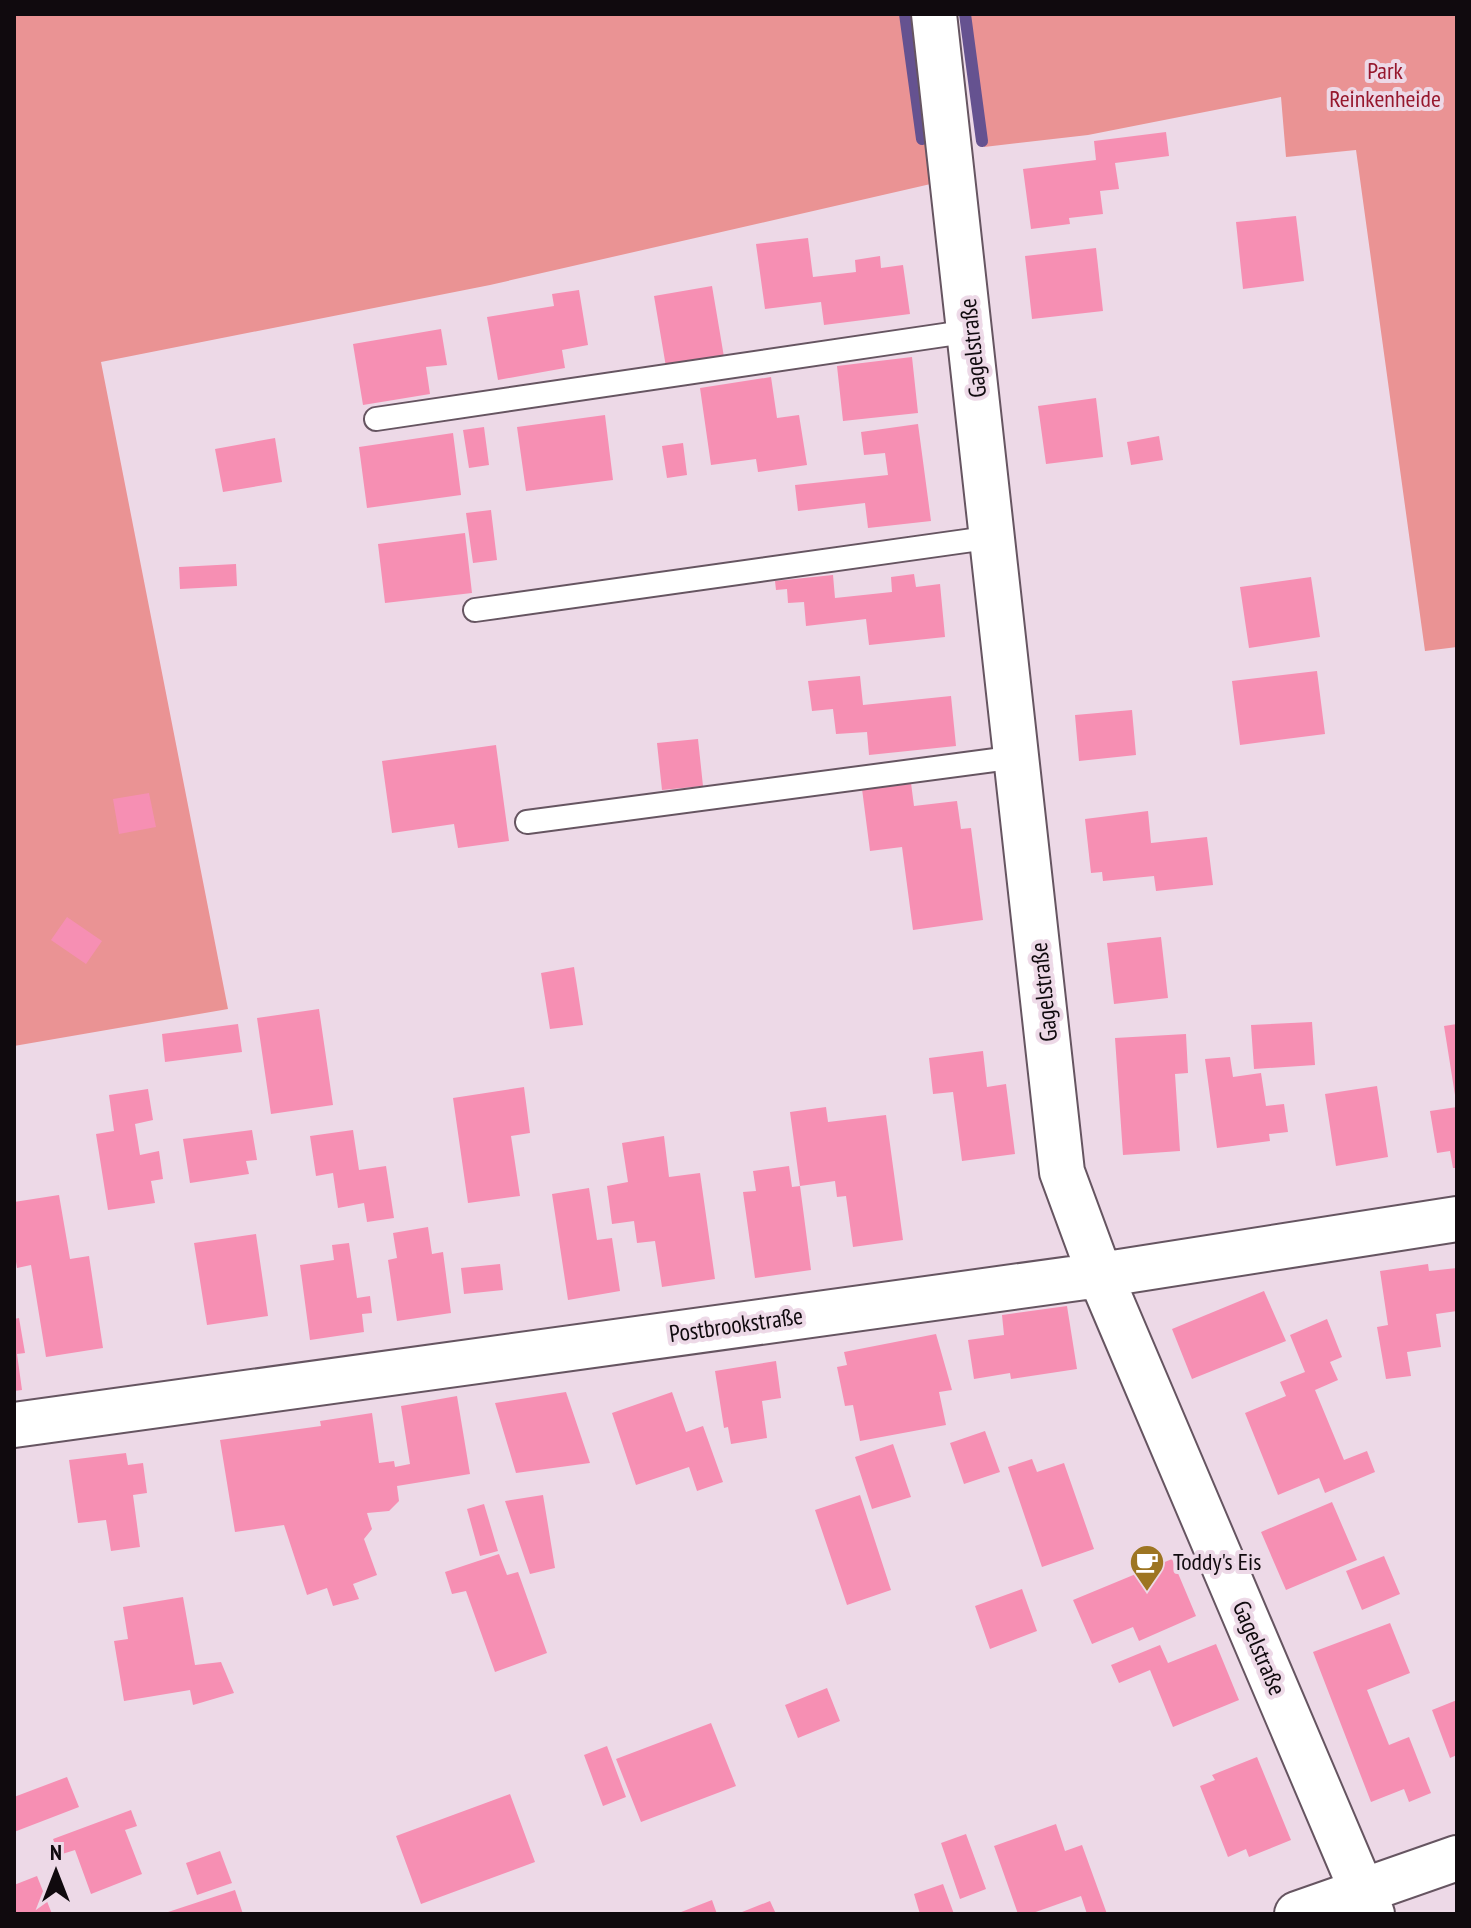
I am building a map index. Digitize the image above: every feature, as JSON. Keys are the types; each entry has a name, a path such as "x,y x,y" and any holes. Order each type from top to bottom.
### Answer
{"street":[{"name":"Gagelstraße","path":"934,14 1062,1172 1100,1275 1367,1902"},
{"name":"Postbrookstraße","path":"14,1425 1100,1275 1457,1219"},
{"path":"1297,1914 1367,1902 1457,1858"}],"lane":[{"path":"376,419 971,331"},
{"path":"475,610 994,537"},
{"path":"527,822 1018,757"}],"green space":[{"path":"14,14 915,14 935,183 490,285 101,362 228,1009 14,1046"},
{"name":"Park Reinkenheide","path":"967,14 1457,14 1457,647 1425,651 1356,150 1286,157 1281,97 1088,135 984,147"}],"building":[{"path":"1166,132 1169,156 1115,163 1119,189 1100,191 1103,214 1069,218 1070,224 1031,229 1023,169 1096,160 1094,141"},
{"path":"1296,216 1304,281 1243,289 1236,222"},
{"path":"808,238 813,277 856,272 855,260 880,256 881,268 903,265 910,314 824,325 821,302 765,309 756,244"},
{"path":"1096,248 1103,311 1032,319 1025,256"},
{"path":"712,286 724,357 666,367 654,296"},
{"path":"579,290 588,345 562,350 565,368 498,380 487,317 554,306 552,294"},
{"path":"441,329 447,365 426,367 430,394 363,405 353,344"},
{"path":"912,357 918,413 843,421 837,366"},
{"path":"771,377 777,418 799,415 807,465 758,472 756,459 711,465 700,388"},
{"path":"1096,398 1103,457 1046,464 1038,406"},
{"path":"605,415 613,480 526,491 517,427"},
{"path":"918,424 931,521 868,528 865,503 798,511 795,485 888,475 885,453 864,455 861,432"},
{"path":"484,427 489,465 469,468 463,430"},
{"path":"453,433 461,495 367,508 359,447"},
{"path":"1159,436 1163,460 1131,465 1127,442"},
{"path":"275,438 282,482 223,492 215,449"},
{"path":"683,443 687,475 667,478 662,446"},
{"path":"491,510 497,560 473,563 466,513"},
{"path":"465,533 472,593 385,603 378,544"},
{"path":"236,564 237,586 180,589 179,567"},
{"path":"914,574 916,587 940,584 945,637 869,645 866,619 806,626 804,602 788,603 787,589 776,590 775,581 833,575 835,598 892,592 891,577"},
{"path":"1311,577 1320,637 1249,648 1240,587"},
{"path":"1317,671 1325,734 1240,745 1232,681"},
{"path":"860,676 863,705 951,696 956,746 869,755 867,732 836,734 833,709 812,711 808,681"},
{"path":"1132,710 1136,755 1079,761 1075,715"},
{"path":"698,739 703,786 662,790 657,743"},
{"path":"496,745 509,841 458,848 454,824 392,833 382,761"},
{"path":"911,783 914,806 957,801 961,829 971,828 983,920 913,930 902,847 870,851 862,789"},
{"path":"149,793 156,827 119,834 113,799"},
{"path":"1148,811 1151,843 1207,837 1213,885 1156,891 1154,876 1103,881 1102,872 1091,873 1085,819"},
{"path":"67,917 102,941 86,964 51,940"},
{"path":"1161,937 1168,998 1114,1004 1107,943"},
{"path":"574,967 583,1025 550,1029 541,973"},
{"path":"319,1009 333,1105 271,1114 257,1018"},
{"path":"1312,1022 1315,1065 1254,1069 1251,1025"},
{"path":"238,1024 242,1052 165,1062 162,1034"},
{"path":"1457,1024 1457,1095 1455,1095 1444,1026"},
{"path":"1186,1034 1188,1073 1175,1074 1180,1151 1123,1155 1115,1038"},
{"path":"983,1051 987,1087 1006,1084 1015,1154 962,1161 953,1092 933,1094 929,1058"},
{"path":"1230,1057 1233,1077 1261,1073 1266,1106 1284,1104 1288,1132 1269,1134 1270,1141 1217,1148 1205,1059"},
{"path":"1377,1086 1388,1157 1336,1166 1325,1094"},
{"path":"524,1087 530,1133 511,1136 520,1196 468,1203 453,1098"},
{"path":"148,1089 153,1120 135,1124 140,1155 159,1151 163,1179 151,1181 155,1203 108,1210 96,1134 114,1131 109,1095"},
{"path":"826,1107 828,1122 886,1115 903,1240 853,1247 846,1196 837,1197 835,1181 800,1186 790,1112"},
{"path":"1457,1107 1457,1168 1453,1168 1450,1151 1437,1153 1430,1111"},
{"path":"252,1130 257,1160 246,1161 249,1174 190,1183 183,1139"},
{"path":"353,1130 359,1170 386,1166 394,1218 367,1222 364,1203 338,1208 333,1173 316,1176 310,1136"},
{"path":"664,1136 669,1177 700,1173 715,1279 662,1287 655,1241 637,1243 634,1221 612,1224 607,1186 628,1182 622,1143"},
{"path":"789,1166 792,1187 800,1186 811,1270 755,1278 743,1192 756,1191 753,1171"},
{"path":"589,1188 597,1240 612,1238 620,1291 568,1300 552,1194"},
{"path":"59,1195 70,1259 89,1256 103,1348 46,1357 31,1265 17,1268 14,1202"},
{"path":"428,1227 432,1254 443,1252 451,1313 397,1321 388,1260 397,1258 393,1233"},
{"path":"256,1234 268,1316 207,1325 194,1243"},
{"path":"349,1243 357,1298 370,1296 372,1313 362,1314 364,1332 310,1340 300,1265 334,1260 332,1245"},
{"path":"500,1264 503,1290 464,1294 461,1268"},
{"path":"1428,1264 1429,1271 1457,1268 1457,1311 1436,1314 1441,1347 1407,1352 1411,1376 1386,1379 1377,1327 1388,1325 1380,1271"},
{"path":"1264,1291 1286,1341 1192,1379 1172,1329"},
{"path":"1067,1306 1077,1369 1011,1379 1010,1373 974,1379 968,1340 1004,1335 1002,1315"},
{"path":"19,1318 25,1353 17,1354 22,1390 14,1391 14,1319"},
{"path":"1327,1319 1342,1357 1330,1362 1338,1380 1315,1390 1344,1460 1367,1451 1375,1472 1325,1493 1319,1478 1278,1495 1245,1413 1286,1396 1280,1382 1305,1372 1290,1335"},
{"path":"936,1334 952,1390 939,1392 946,1425 860,1441 853,1405 845,1406 837,1367 847,1365 844,1352"},
{"path":"776,1361 781,1398 762,1401 767,1438 731,1444 728,1427 724,1428 715,1371"},
{"path":"566,1392 590,1463 516,1473 495,1403"},
{"path":"672,1392 686,1432 703,1426 723,1482 697,1491 689,1467 636,1485 612,1413"},
{"path":"457,1396 470,1474 397,1486 399,1501 389,1511 367,1513 372,1529 364,1539 377,1575 353,1584 359,1599 333,1606 327,1588 307,1595 284,1525 235,1532 220,1440 321,1426 320,1421 372,1413 379,1463 394,1461 395,1467 410,1464 401,1406"},
{"path":"985,1431 1000,1472 964,1484 950,1443"},
{"path":"893,1444 911,1497 872,1509 855,1457"},
{"path":"126,1453 128,1465 143,1463 147,1493 133,1495 140,1547 111,1551 106,1520 78,1523 69,1460"},
{"path":"1032,1459 1037,1472 1064,1463 1094,1549 1042,1567 1008,1467"},
{"path":"543,1495 555,1568 530,1574 505,1501"},
{"path":"860,1495 891,1590 847,1605 815,1510"},
{"path":"1332,1502 1357,1560 1286,1590 1261,1532"},
{"path":"484,1504 498,1551 480,1556 467,1509"},
{"path":"499,1554 507,1575 518,1572 547,1653 495,1672 466,1591 452,1594 445,1572"},
{"path":"1384,1556 1400,1594 1362,1610 1346,1571"},
{"path":"1172,1559 1196,1616 1139,1641 1133,1627 1092,1644 1073,1600"},
{"path":"1022,1589 1037,1631 990,1649 975,1606"},
{"path":"183,1597 195,1665 221,1662 234,1693 193,1705 190,1690 124,1701 114,1641 128,1639 123,1607"},
{"path":"1390,1623 1410,1673 1367,1690 1389,1745 1409,1737 1431,1793 1409,1802 1404,1789 1371,1802 1313,1652"},
{"path":"1216,1644 1239,1700 1173,1727 1150,1670 1119,1683 1111,1665 1160,1645 1168,1663"},
{"path":"827,1688 840,1721 798,1738 785,1705"},
{"path":"1457,1700 1457,1755 1450,1758 1432,1710"},
{"path":"711,1723 736,1786 641,1822 616,1759"},
{"path":"607,1746 626,1797 603,1806 584,1755"},
{"path":"1257,1757 1291,1840 1249,1857 1246,1849 1228,1857 1200,1786 1215,1780 1212,1775"},
{"path":"67,1777 79,1807 14,1832 14,1797"},
{"path":"510,1794 535,1862 421,1904 396,1836"},
{"path":"131,1810 137,1826 125,1830 142,1874 91,1894 75,1850 59,1855 53,1839"},
{"path":"1056,1824 1065,1851 1082,1845 1107,1914 1087,1914 1081,1896 1030,1914 1018,1914 994,1846"},
{"path":"966,1834 986,1889 960,1899 941,1843"},
{"path":"220,1851 232,1883 197,1895 186,1863"},
{"path":"37,1876 52,1914 14,1914 14,1885"},
{"path":"943,1884 954,1914 920,1914 914,1894"},
{"path":"235,1890 243,1914 165,1914 165,1913"},
{"path":"712,1900 717,1914 676,1914"},
{"path":"770,1901 776,1914 737,1914"}],"waterway":[{"path":"905,14 922,139"},
{"path":"965,14 982,141"}],"place":[{"name":"Toddy's Eis","path":"1147,1593"}]}
